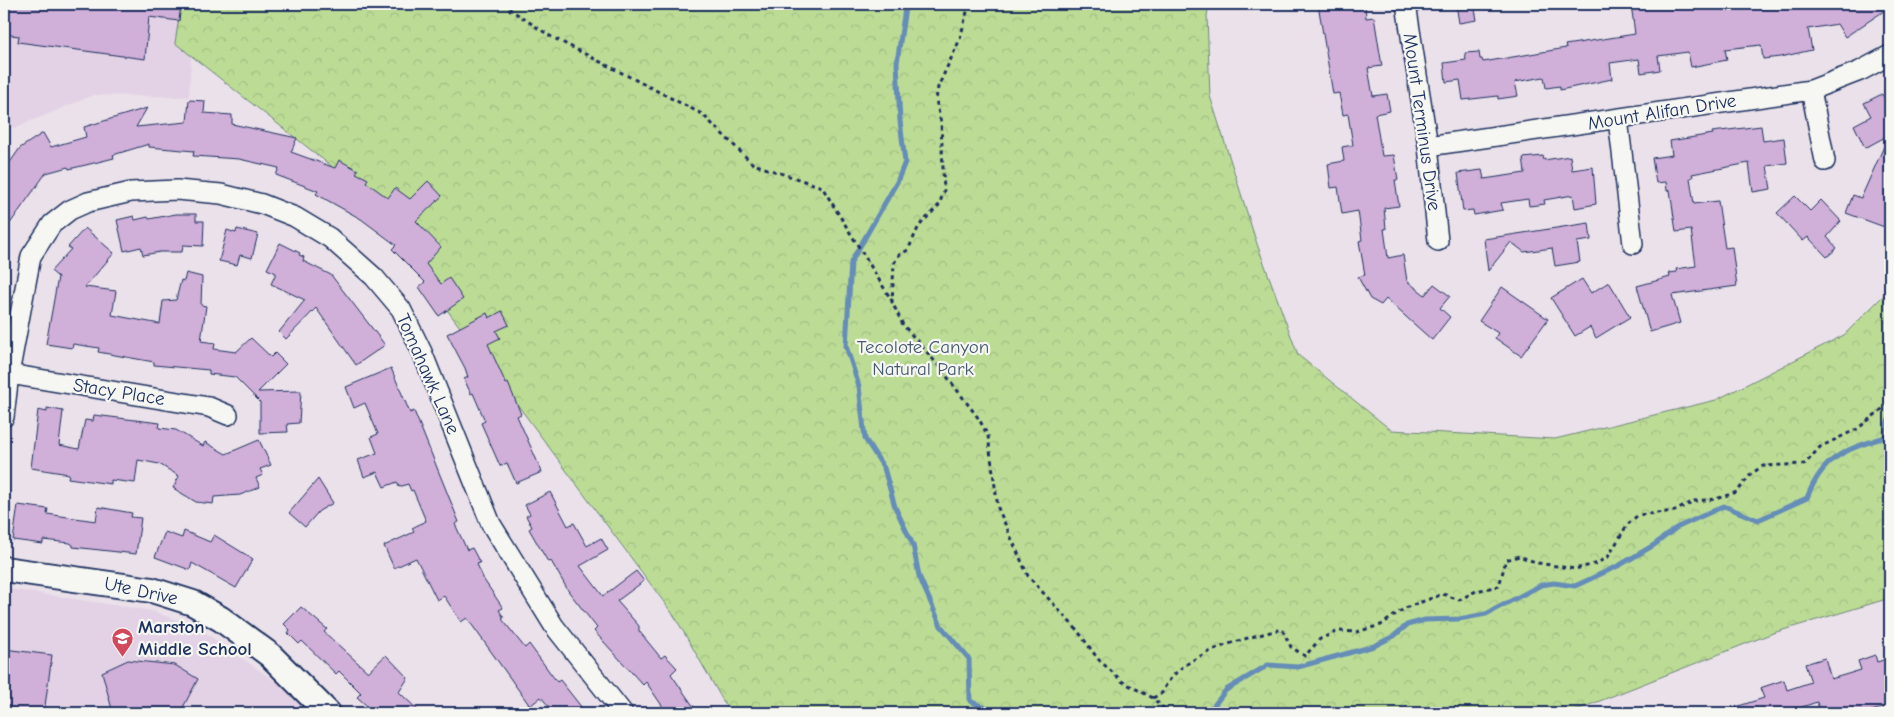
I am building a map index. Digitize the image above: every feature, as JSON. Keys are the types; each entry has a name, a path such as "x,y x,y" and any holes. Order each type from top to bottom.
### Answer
{"street":[{"name":"Mount Terminus Drive","path":"1406,4 1428,146 1438,240"},
{"name":"Mount Alifan Drive","path":"1428,146 1811,90 1860,72 1890,55"},
{"path":"1811,90 1825,161"},
{"path":"1618,119 1633,244"},
{"name":"Tomahawk Lane","path":"4,417 8,374 31,256 52,224 70,210 88,202 131,192 177,190 221,194 262,204 294,217 330,238 374,277 401,309 422,352 491,524 554,626 622,713"},
{"name":"Stacy Place","path":"8,374 209,407 228,415"},
{"name":"Ute Drive","path":"4,569 152,590 193,603 222,619 270,655 328,713"}],"path":[{"path":"502,4 550,36 702,114 753,164 822,187 892,302 902,325 939,366 979,419 988,436 998,508 1028,576 1077,630 1098,659 1123,682 1153,698 1168,713"},
{"path":"892,302 894,263 899,255 908,250 919,226 939,206 944,191 941,123 936,100 938,87 960,39 969,4"},
{"path":"1153,698 1162,694 1165,686 1187,662 1248,638 1282,629 1291,647 1305,656 1320,639 1338,631 1356,632 1381,625 1405,608 1443,594 1459,600 1476,591 1499,586 1506,560 1519,556 1538,563 1575,569 1595,564 1608,557 1627,525 1638,515 1674,511 1694,501 1716,500 1737,492 1751,474 1763,466 1805,464 1820,447 1857,429 1890,403"}],"shaded area":[{"path":"4,4 194,4 189,97 94,95 14,128 4,123"},
{"name":"Marston Middle School","path":"4,588 152,611 197,627 283,687 307,713 4,713"}],"green space":[{"name":"Tecolote Canyon Natural Park","path":"181,4 1209,4 1207,16 1210,96 1257,244 1298,355 1391,430 1555,439 1716,400 1844,335 1890,289 1890,598 1773,633 1569,713 730,713 675,617 416,268 330,165 175,43"}],"building":[{"path":"4,4 181,4 179,21 149,17 145,59 18,42 19,36 4,34"},
{"path":"1318,4 1365,4 1366,18 1374,17 1382,66 1368,68 1373,96 1387,94 1390,111 1375,114 1382,156 1394,155 1398,180 1395,180 1399,206 1384,208 1386,229 1384,229 1388,258 1403,255 1407,281 1425,295 1434,284 1450,296 1440,308 1450,317 1432,340 1386,299 1381,305 1370,299 1358,277 1365,275 1359,241 1362,240 1358,211 1342,214 1338,187 1331,188 1328,164 1344,161 1342,147 1353,145 1348,114 1343,115 1339,93 1333,94"},
{"path":"1456,4 1474,4 1477,20 1459,23"},
{"path":"1631,4 1665,4 1665,8 1692,4 1721,4 1722,10 1759,5 1760,9 1788,4 1890,4 1890,7 1845,37 1837,24 1808,29 1812,50 1780,57 1763,59 1761,45 1725,49 1727,60 1691,67 1688,52 1658,56 1660,70 1641,73 1639,59 1610,63 1612,79 1560,90 1560,86 1546,88 1544,77 1515,82 1518,96 1498,99 1498,96 1463,100 1460,80 1446,82 1444,63 1466,60 1465,53 1479,52 1480,59 1483,62 1566,48 1565,45 1635,34"},
{"path":"1882,94 1890,109 1890,229 1846,213 1853,195 1861,198 1889,135 1865,148 1854,125 1871,116 1864,103"},
{"path":"189,100 205,101 204,113 232,115 232,124 297,138 291,152 335,168 339,160 358,170 356,173 368,179 366,182 388,198 395,188 410,199 428,181 442,196 416,221 441,247 426,264 441,284 449,278 463,299 439,316 419,287 425,282 392,249 396,245 361,219 316,194 318,191 276,175 279,168 239,159 193,156 194,151 149,147 149,144 113,155 114,158 46,173 4,232 4,171 20,148 43,133 51,147 86,137 84,127 147,108 136,127 187,122"},
{"path":"1761,126 1763,141 1784,138 1787,163 1767,166 1771,189 1753,192 1749,163 1692,174 1693,177 1690,178 1694,204 1718,201 1725,248 1732,247 1737,286 1672,295 1680,323 1650,332 1637,286 1670,277 1669,273 1677,272 1676,269 1696,266 1691,230 1676,232 1670,190 1667,191 1666,182 1656,183 1652,158 1672,155 1670,141 1713,134 1712,132"},
{"path":"1543,156 1544,160 1570,156 1572,170 1593,167 1596,204 1575,208 1573,195 1544,200 1545,204 1529,206 1528,199 1501,203 1503,210 1474,215 1473,210 1463,211 1458,173 1482,170 1484,179 1525,173 1523,158"},
{"path":"1795,196 1810,211 1821,200 1841,221 1827,237 1837,248 1827,257 1808,237 1803,241 1777,213"},
{"path":"176,214 196,214 196,221 204,221 203,246 183,245 182,252 160,252 143,255 141,247 124,251 117,220 134,216 135,220"},
{"path":"1589,223 1591,240 1577,242 1580,262 1555,266 1552,248 1524,252 1511,242 1488,271 1484,239"},
{"path":"85,228 114,253 85,287 116,291 112,315 160,324 163,301 176,300 181,280 184,281 186,273 202,277 201,305 206,306 201,341 215,343 214,349 236,352 251,338 271,357 275,353 286,364 258,392 301,391 299,423 287,424 288,432 260,433 260,402 235,377 209,374 209,370 154,365 154,362 98,352 99,348 73,344 72,348 46,344 58,277 51,271 71,249 68,247"},
{"path":"237,229 258,234 252,258 240,255 237,265 219,261 227,230 236,233"},
{"path":"280,243 300,253 299,255 304,257 303,261 331,275 385,345 356,365 316,308 286,339 279,332 305,300 271,284 276,273 267,269"},
{"path":"1582,279 1591,293 1609,282 1630,317 1596,338 1590,327 1575,336 1551,298"},
{"path":"1502,287 1548,319 1521,356 1495,338 1498,333 1479,321"},
{"path":"502,311 509,325 496,331 500,338 488,344 506,384 508,383 521,414 517,416 542,472 516,483 507,463 500,466 481,423 485,421 473,393 471,394 464,379 468,377 465,368 447,334 487,313 489,318"},
{"path":"391,368 410,413 414,411 459,522 455,524 467,550 472,548 480,563 477,564 484,580 503,608 499,610 504,618 502,619 525,648 529,644 557,682 560,680 586,713 554,713 541,697 530,706 467,618 461,622 444,596 437,600 416,558 394,568 384,546 414,532 412,528 426,521 413,490 411,491 408,484 399,487 397,482 384,487 377,472 364,477 358,460 377,453 371,437 378,434 365,403 354,408 346,387"},
{"path":"47,408 63,411 59,445 79,449 85,420 93,421 94,415 160,423 159,428 176,430 203,446 205,442 226,454 259,440 271,465 260,469 263,475 256,478 260,487 240,495 214,497 213,504 196,502 173,488 179,476 159,464 138,460 135,483 111,480 111,484 68,478 69,474 31,468 38,410 47,412"},
{"path":"318,479 333,503 319,511 305,527 289,513"},
{"path":"550,492 568,526 574,523 587,546 601,538 608,550 580,566 603,596 636,571 644,581 617,601 639,626 639,631 661,658 665,655 677,668 671,674 698,713 667,713 646,682 643,685 594,631 597,628 569,592 551,561 548,562 529,529 532,527 526,516 530,514 525,505"},
{"path":"18,505 48,509 47,514 96,521 98,507 132,513 131,517 141,518 136,554 73,547 70,543 43,540 43,544 13,540"},
{"path":"184,531 210,542 214,535 253,559 236,588 192,563 190,570 155,557 165,532 182,538"},
{"path":"301,607 327,629 324,632 368,672 386,655 408,678 399,692 421,713 360,713 367,706 357,697 361,693 339,671 336,674 302,641 299,644 288,633 290,630 284,624"},
{"path":"4,649 52,655 44,713 4,713"},
{"path":"1875,655 1877,662 1890,658 1890,684 1886,685 1887,689 1883,690 1888,706 1865,713 1820,713 1817,702 1790,711 1791,713 1727,713 1726,710 1764,698 1760,688 1784,680 1787,690 1811,682 1805,664 1825,658 1831,679 1861,670 1858,661"},
{"path":"128,660 175,665 198,679 180,713 113,713 102,672"}],"waterway":[{"path":"908,4 905,8 897,63 900,121 905,162 897,182 851,262 846,346 859,386 865,439 884,468 895,507 913,545 919,576 941,626 969,659 970,701 997,713"},
{"path":"1208,713 1226,690 1268,665 1298,667 1374,646 1394,636 1407,625 1425,620 1459,619 1486,614 1541,585 1554,583 1575,586 1620,565 1654,545 1676,528 1724,506 1758,520 1807,498 1813,484 1828,464 1847,451 1885,437 1887,423 1890,418"}],"place":[{"name":"Marston Middle School","path":"122,657"}]}
